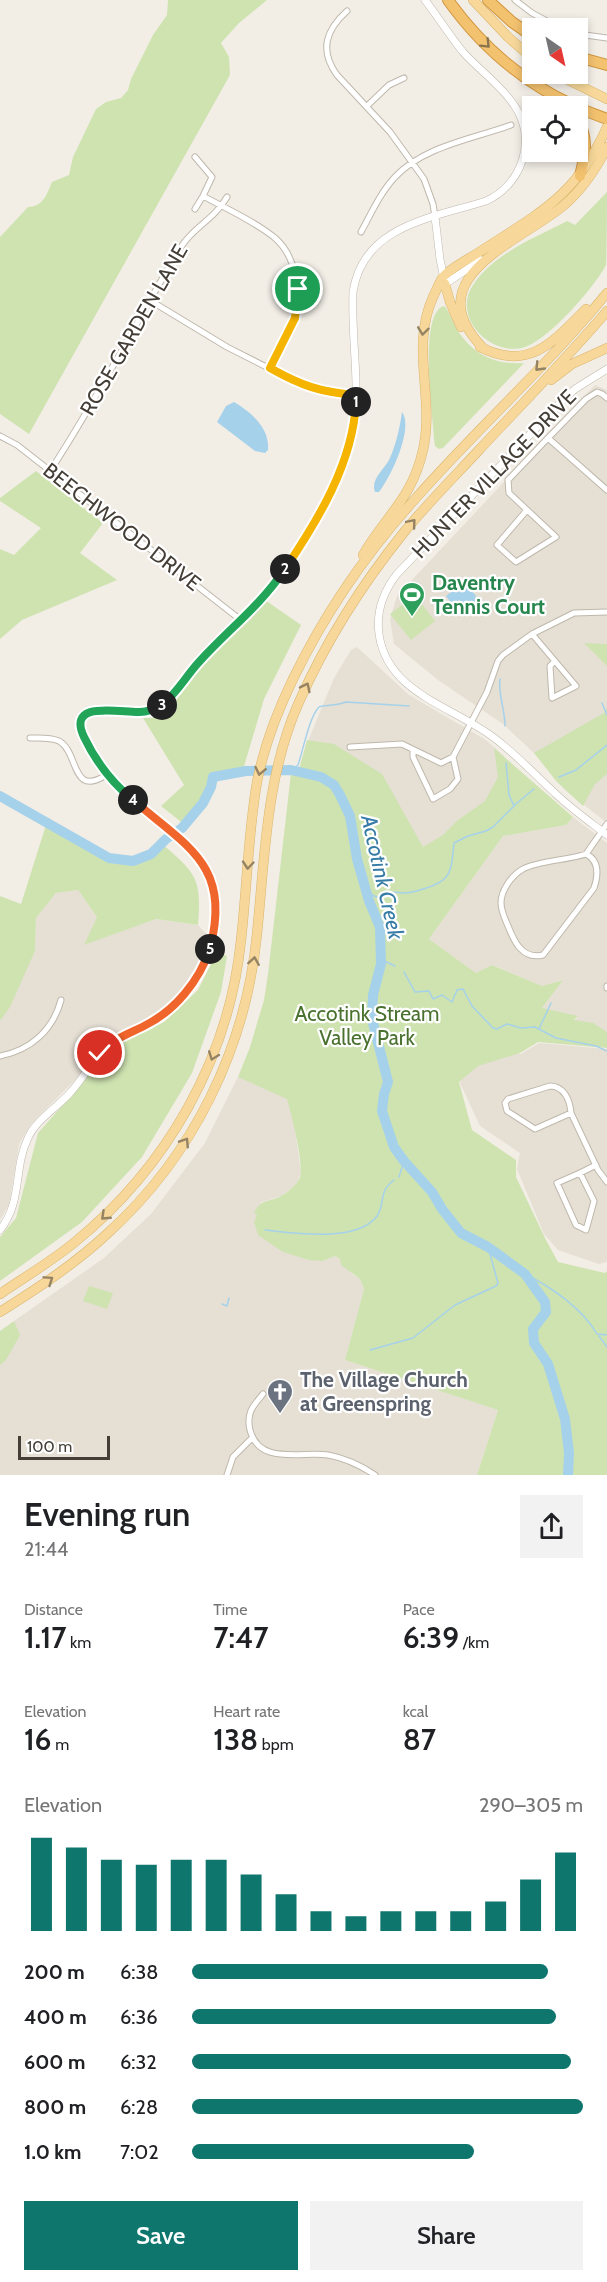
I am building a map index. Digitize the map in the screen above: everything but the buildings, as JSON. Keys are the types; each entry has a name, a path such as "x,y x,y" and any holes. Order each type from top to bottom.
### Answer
{"highway":[{"path":"448,0 485,44 550,96"},
{"path":"488,0 522,29"},
{"path":"588,60 607,65"},
{"path":"537,86 556,96"},
{"path":"588,112 607,119"},
{"path":"580,176 583,162"}],"main road":[{"path":"473,0 498,28 522,49"},
{"path":"576,84 607,99"},
{"path":"0,1294 57,1256 116,1205 160,1153 195,1096 217,1045 235,981 242,936 257,783 269,736 303,658 370,544 409,491 417,472 426,430 422,344 423,326 428,308 444,280 549,206 580,176 607,127"},
{"path":"484,349 469,332 460,304 462,291 473,271 572,197 593,172 607,147"},
{"path":"444,280 450,302 462,329 474,344 494,354 510,357 538,351 567,328 607,285"},
{"path":"349,581 415,499 607,293"},
{"path":"0,1312 65,1269 117,1225 163,1174 200,1118 229,1056 248,992 257,935 274,776 284,741 309,680 330,640 365,585 405,531 607,311"},
{"path":"479,450 560,372 584,357 607,348"}],"street":[{"path":"0,1230 12,1212 25,1146 33,1129 69,1094 106,1046 117,1038 152,1022 171,1007 191,985 207,958 215,921 214,890 211,877 204,864 187,846 106,775 81,732 84,716 96,710 141,712 161,706 200,660 242,621 282,574 301,545 328,495 348,452 354,429 356,395 353,301 358,274 370,254 389,236 406,226 486,201 503,191 518,174 524,157 523,122 515,106 461,50 425,0"},
{"path":"515,0 540,18"},
{"path":"348,11 331,28 327,42 327,55 337,75 390,132 428,185 444,280 509,243"},
{"path":"588,35 607,38"},
{"path":"367,106 389,85 404,78"},
{"path":"361,232 390,183 413,163 433,152 511,125"},
{"path":"195,157 213,177 195,209"},
{"path":"203,196 264,230 277,240 288,256 298,289 295,318 270,368"},
{"name":"ROSE GARDEN LANE","path":"50,471 81,422 188,237 214,216 227,197"},
{"path":"151,301 227,347 300,384 314,389 356,395"},
{"name":"HUNTER VILLAGE DRIVE","path":"604,833 576,812 510,750 470,722 410,687 392,668 383,650 379,614 384,595 397,574 561,402 583,383 607,369"},
{"path":"527,510 497,545 516,562 556,537 509,493 508,480 586,399 597,392 607,398"},
{"name":"BEECHWOOD DRIVE","path":"0,436 17,445 242,621"},
{"path":"548,438 607,490"},
{"path":"350,747 402,744 441,764 453,757 487,692 498,661 512,646 574,613 607,612"},
{"path":"532,634 555,661 576,686 552,698 550,666 555,661"},
{"path":"30,738 52,739 62,744 79,775 89,782 106,775"},
{"path":"413,751 413,758 433,799 450,789 458,779 453,757"},
{"path":"586,854 594,860 597,869 594,888 543,955 536,956 521,950 515,944 503,914 501,903 504,889 524,868 586,854 604,833 607,824"},
{"path":"0,1056 30,1045 57,1017 61,1000"},
{"path":"571,1113 535,1129 507,1111 505,1103 512,1097 556,1086 564,1093 596,1165 607,1182"},
{"path":"579,1173 594,1201 586,1230 576,1225 557,1183 596,1165"},
{"path":"264,1394 250,1410 248,1422 252,1438 260,1446 273,1454 288,1456 309,1453 345,1459 375,1475"},
{"path":"227,1475 233,1457 252,1438"}],"shaded area":[{"path":"595,385 607,390 607,823 565,790 534,753 503,724 438,680 394,644 390,619 397,596"},
{"path":"357,647 409,695 486,740 504,756 491,811 437,846 422,852 382,775 335,745 308,741 334,678 351,650"},
{"path":"573,817 607,843 607,1032 574,1021 578,1017 542,1008 562,980 542,986 493,965 476,973 429,939 503,836 566,825"},
{"path":"78,890 97,917 85,944 156,919 198,925 209,937 188,985 168,1005 116,1034 97,1052 76,1079 31,1124 19,1144 9,1204 0,1220 0,1021 35,951 36,918 56,893"},
{"path":"539,1043 607,1049 607,1262 599,1264 558,1250 544,1234 517,1169 520,1153 480,1126 460,1083 468,1049 521,1054"},
{"path":"244,1065 284,1080 293,1117 301,1173 296,1185 281,1196 260,1203 323,1261 335,1256 341,1260 352,1274 360,1279 364,1289 345,1360 498,1410 477,1475 0,1475 0,1365 19,1335 14,1321 104,1258 151,1214 205,1143"}],"green space":[{"path":"168,0 267,0 239,23 221,43 229,57 230,75 29,434 0,414 0,237 28,207 41,202 52,182 69,175 73,157 96,109 106,102 121,98 128,90 131,79 153,35 167,15"},
{"path":"607,192 606,265 581,300 544,336 532,344 509,349 486,339 470,320 467,309 468,297 473,285 482,274 504,255 529,240 567,221 575,225"},
{"path":"444,306 458,331 478,352 495,360 524,363 443,448 439,449 435,446 434,439 429,345 431,326 436,313"},
{"path":"36,471 103,523 80,553 117,580 22,620 0,639 0,549 14,555 41,528 0,501 0,498"},
{"name":"Daventry Tennis Court","path":"415,595 435,621 411,640 390,614"},
{"path":"265,600 301,625 264,699 242,773 221,771 208,801 185,825 161,806 184,785 143,718 152,718 171,706 204,660 250,620"},
{"path":"584,643 607,644 607,666"},
{"path":"607,708 607,774 595,784 583,806 557,782 534,753 604,713"},
{"name":"Accotink Stream Valley Park","path":"307,740 334,744 382,774 423,847 443,835 458,820 485,801 498,777 494,748 573,817 566,825 503,836 429,939 476,973 492,965 542,986 563,980 542,1008 578,1016 574,1020 593,1023 607,1032 607,1048 538,1042 520,1053 478,1066 459,1082 472,1130 516,1160 516,1177 558,1262 605,1273 607,1271 607,1475 477,1475 498,1410 345,1360 364,1289 360,1279 341,1265 340,1259 335,1256 323,1261 309,1260 283,1252 258,1235 254,1222 257,1215 254,1212 263,1203 281,1196 292,1188 299,1180 301,1170 287,1099 238,1077 264,1000 291,773 298,773"},
{"path":"46,825 77,845 120,863 133,865 161,843 182,862 194,878 199,897 198,925 156,919 84,945 97,917 78,890 56,893 36,918 35,951 10,1007 0,1021 0,896 21,904"},
{"path":"217,952 227,956 221,992 192,1073 142,1157 82,1222 0,1281 0,1237 16,1218 38,1133 116,1045 164,1022 198,990"},
{"path":"89,1286 113,1293 107,1309 83,1301"},
{"path":"14,1321 20,1335 6,1360 0,1365 0,1331"}],"water":[{"path":"234,402 253,416 263,428 268,442 268,450 265,453 255,451 217,422 226,406"},
{"path":"402,412 405,429 400,452 384,485 379,492 375,492 376,478 388,462 394,447"},
{"path":"465,582 479,600 463,613 458,607 460,600 452,604 446,596"}],"waterway":[{"path":"500,679 505,726"},
{"path":"291,770 298,765 309,726 319,707 346,702 409,706"},
{"path":"602,703 607,715"},
{"path":"559,777 576,770 607,745"},
{"path":"506,763 509,795 514,806"},
{"name":"Accotink Creek","path":"0,796 109,858 133,861 151,854 166,839 182,828 203,803 213,777 246,771 291,770 321,777 334,785 350,816 357,859 369,901 380,927 381,964 373,995 372,1019 388,1082 382,1111 394,1147 432,1192 461,1233 488,1247 525,1274 545,1302 546,1312 533,1329 534,1343 548,1364 565,1419 569,1453 568,1475"},
{"path":"367,893 377,897 387,892 409,893 440,882 449,873 454,843 493,827 534,789"},
{"path":"382,960 395,966"},
{"path":"404,972 415,992 429,991 433,999 442,995 452,1002 457,990 463,989 472,1006 493,1028 497,1029 507,1024 521,1028 535,1027 556,1038 596,1046 607,1051"},
{"path":"539,1029 551,1003"},
{"path":"399,1177 404,1161"},
{"path":"265,1230 308,1234 355,1230 368,1224 377,1216 385,1189 394,1180"},
{"path":"370,1350 413,1338 455,1305 496,1286 498,1283 488,1247"},
{"path":"525,1274 565,1299 583,1315 597,1334 607,1335"},
{"path":"222,1304 227,1306 229,1298"},
{"path":"599,1336 607,1347"}],"place":[{"name":"Daventry Tennis Court","path":"412,618"},
{"name":"The Village Church at Greenspring","path":"280,1415"}],"route":[{"path":"100,1053 117,1038 161,1016 182,997 191,985 210,950 215,921 215,897 211,877 199,858 117,787 104,772 81,732 82,719 87,713 96,710 141,712 152,710 170,698 200,660 254,609 282,574 296,553 341,470 354,429 356,395 314,389 270,368 295,318 298,289"}]}
